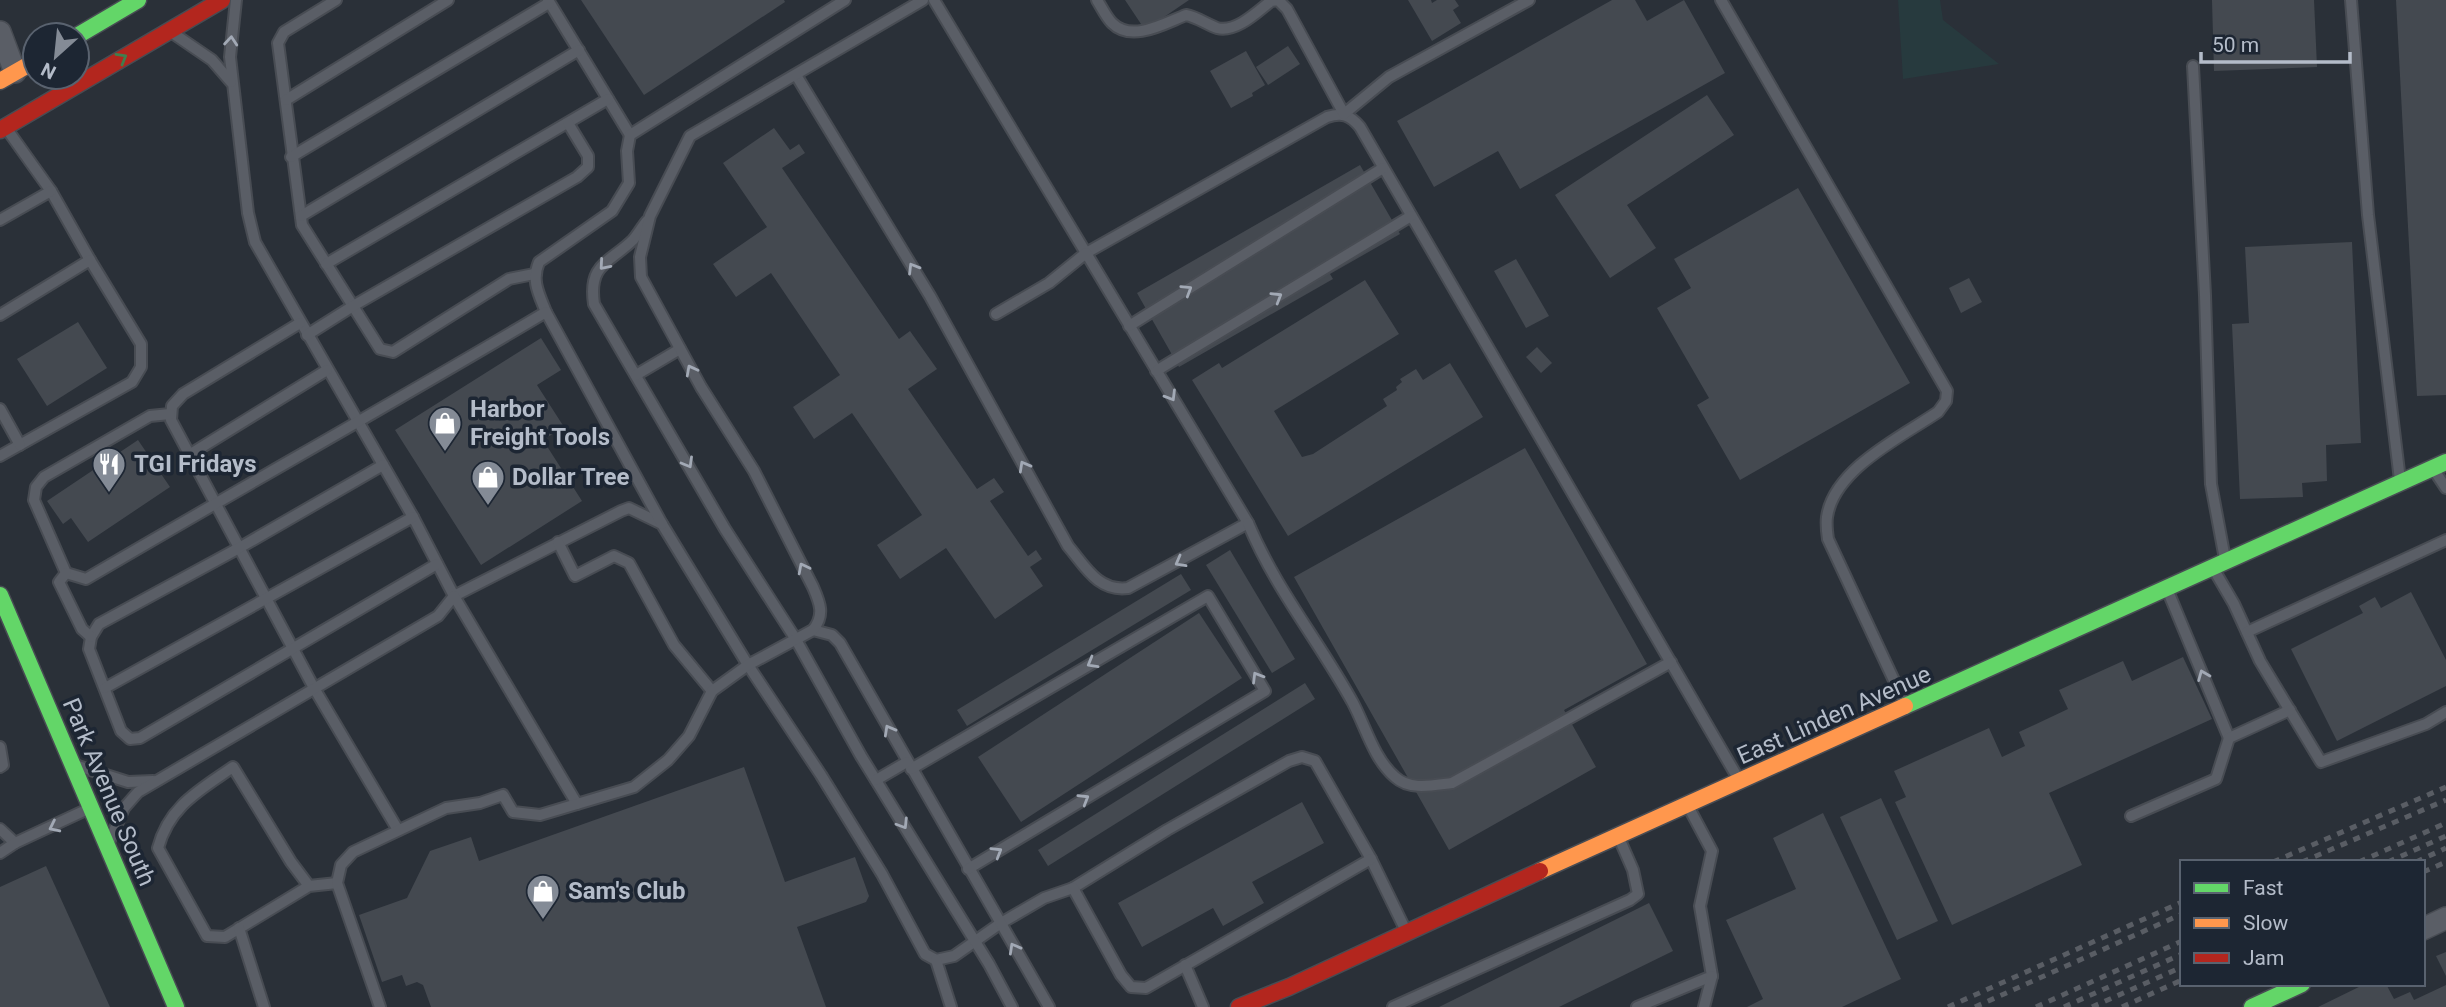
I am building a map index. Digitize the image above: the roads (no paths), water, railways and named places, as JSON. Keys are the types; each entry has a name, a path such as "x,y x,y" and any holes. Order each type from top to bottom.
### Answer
{"main road":[{"path":"91,28 138,0"},
{"path":"3,128 222,0"},
{"name":"East Linden Avenue","path":"1240,1007 2439,465"},
{"name":"Park Avenue South","path":"0,595 176,1007"},
{"path":"2261,1005 2298,986"}],"street":[{"path":"0,32 8,77"},
{"path":"2425,928 2446,918"}],"lane":[{"path":"236,0 230,57 248,213 255,242 413,517 454,596 577,804"},
{"path":"336,0 284,32 278,43 291,157 302,225 380,349 393,352 509,279 534,274"},
{"path":"286,100 448,0"},
{"path":"630,135 845,0"},
{"path":"923,0 690,136 650,216 633,239 598,269 593,280 594,304 725,529 794,638 1012,1007"},
{"path":"934,0 1248,523 1264,560 1352,702 1382,763 1397,780 1420,787 1452,783 1671,662"},
{"path":"1097,0 1111,22 1129,32 1143,31 1186,15 1227,29 1271,1 1278,0 1287,9 1344,114 1353,118 1360,127 1740,782"},
{"path":"996,314 1049,283 1086,253 1327,117 1344,114 1389,77 1529,0"},
{"path":"1721,0 1947,391 1946,401 1938,412 1853,470 1834,496 1827,517 1828,539 1906,707"},
{"path":"2351,0 2368,215 2400,483"},
{"path":"291,157 548,1 630,135 627,151 629,183 621,199 612,211 539,262 534,274 546,313 662,524 748,665 882,874 925,954 936,960 954,956 1001,923 1044,898 1073,888 1167,830 1289,761 1302,757 1315,761 1371,859 1406,931"},
{"path":"169,31 212,60 232,82"},
{"path":"300,216 579,50"},
{"path":"2193,66 2206,295 2211,484 2219,565 2260,661 2321,762 2426,724 2446,712"},
{"path":"796,75 930,296 1068,545 1093,578 1114,590 1128,588 1248,523"},
{"path":"326,264 608,99"},
{"path":"307,335 577,177 587,167 588,156 568,123"},
{"path":"0,456 132,382 141,367 141,344 51,191 3,128"},
{"path":"1129,326 1383,169"},
{"path":"0,220 51,191"},
{"path":"380,1007 337,883 341,865 353,852 446,808 480,803 503,795 513,812 540,815 634,787 668,760 689,736 712,691 748,665 813,629 821,616 820,603 813,587 754,471 701,387 641,277 640,257 650,216"},
{"path":"1156,371 1411,216"},
{"path":"0,315 90,260"},
{"path":"170,414 150,416 44,477 36,487 34,500 66,573 86,579 546,313"},
{"path":"300,323 183,394 173,405 170,420 292,649 398,830"},
{"path":"636,374 680,349"},
{"path":"189,455 327,370"},
{"path":"0,408 20,445"},
{"path":"2439,465 2446,488"},
{"path":"383,466 99,624 91,637 89,649 121,731 130,739 140,738 438,564"},
{"path":"107,846 129,800 153,781 438,616 454,596 598,521 629,509 662,524"},
{"path":"105,688 413,517"},
{"path":"2247,632 2446,540"},
{"path":"558,542 575,576 614,556 629,563 674,645 712,691"},
{"path":"66,573 60,582 82,629 91,637"},
{"path":"2131,816 2216,779 2229,738 2166,589"},
{"path":"876,780 909,765 1208,596 1265,691 968,869"},
{"path":"813,629 832,635 840,643 1049,1007"},
{"path":"2229,738 2290,710"},
{"path":"0,747 3,765 0,767"},
{"path":"72,764 128,782 153,781"},
{"path":"309,886 291,862 233,767 174,812 161,838 158,849 206,936 225,937 309,886 337,883"},
{"path":"1688,806 1712,851 1700,906 1712,976 1704,1007"},
{"path":"0,853 15,843 91,808"},
{"path":"0,829 15,843"},
{"path":"1393,1007 1638,894 1633,870 1618,838"},
{"path":"1073,888 1121,975 1131,987 1146,988 1371,859"},
{"path":"239,928 264,1007"},
{"path":"936,960 951,1007"},
{"path":"1185,965 1203,1007"},
{"path":"1637,1007 1712,976"}],"railway":[{"path":"2278,860 2446,787"},
{"path":"2307,860 2446,800"},
{"path":"2363,860 2446,823"},
{"path":"2392,860 2446,836"},
{"path":"2420,860 2446,848"},
{"path":"2425,871 2446,862"},
{"path":"1948,1007 2180,903"},
{"path":"1975,1007 2180,915"},
{"path":"2036,1007 2180,942"},
{"path":"2064,1007 2180,955"},
{"path":"2092,1007 2180,968"},
{"path":"2122,1007 2180,981"}],"place":[{"name":"Harbor Freight Tools","path":"445,453"},
{"name":"TGI Fridays","path":"109,494"},
{"name":"Dollar Tree","path":"488,507"},
{"name":"Sam's Club","path":"543,921"}]}
